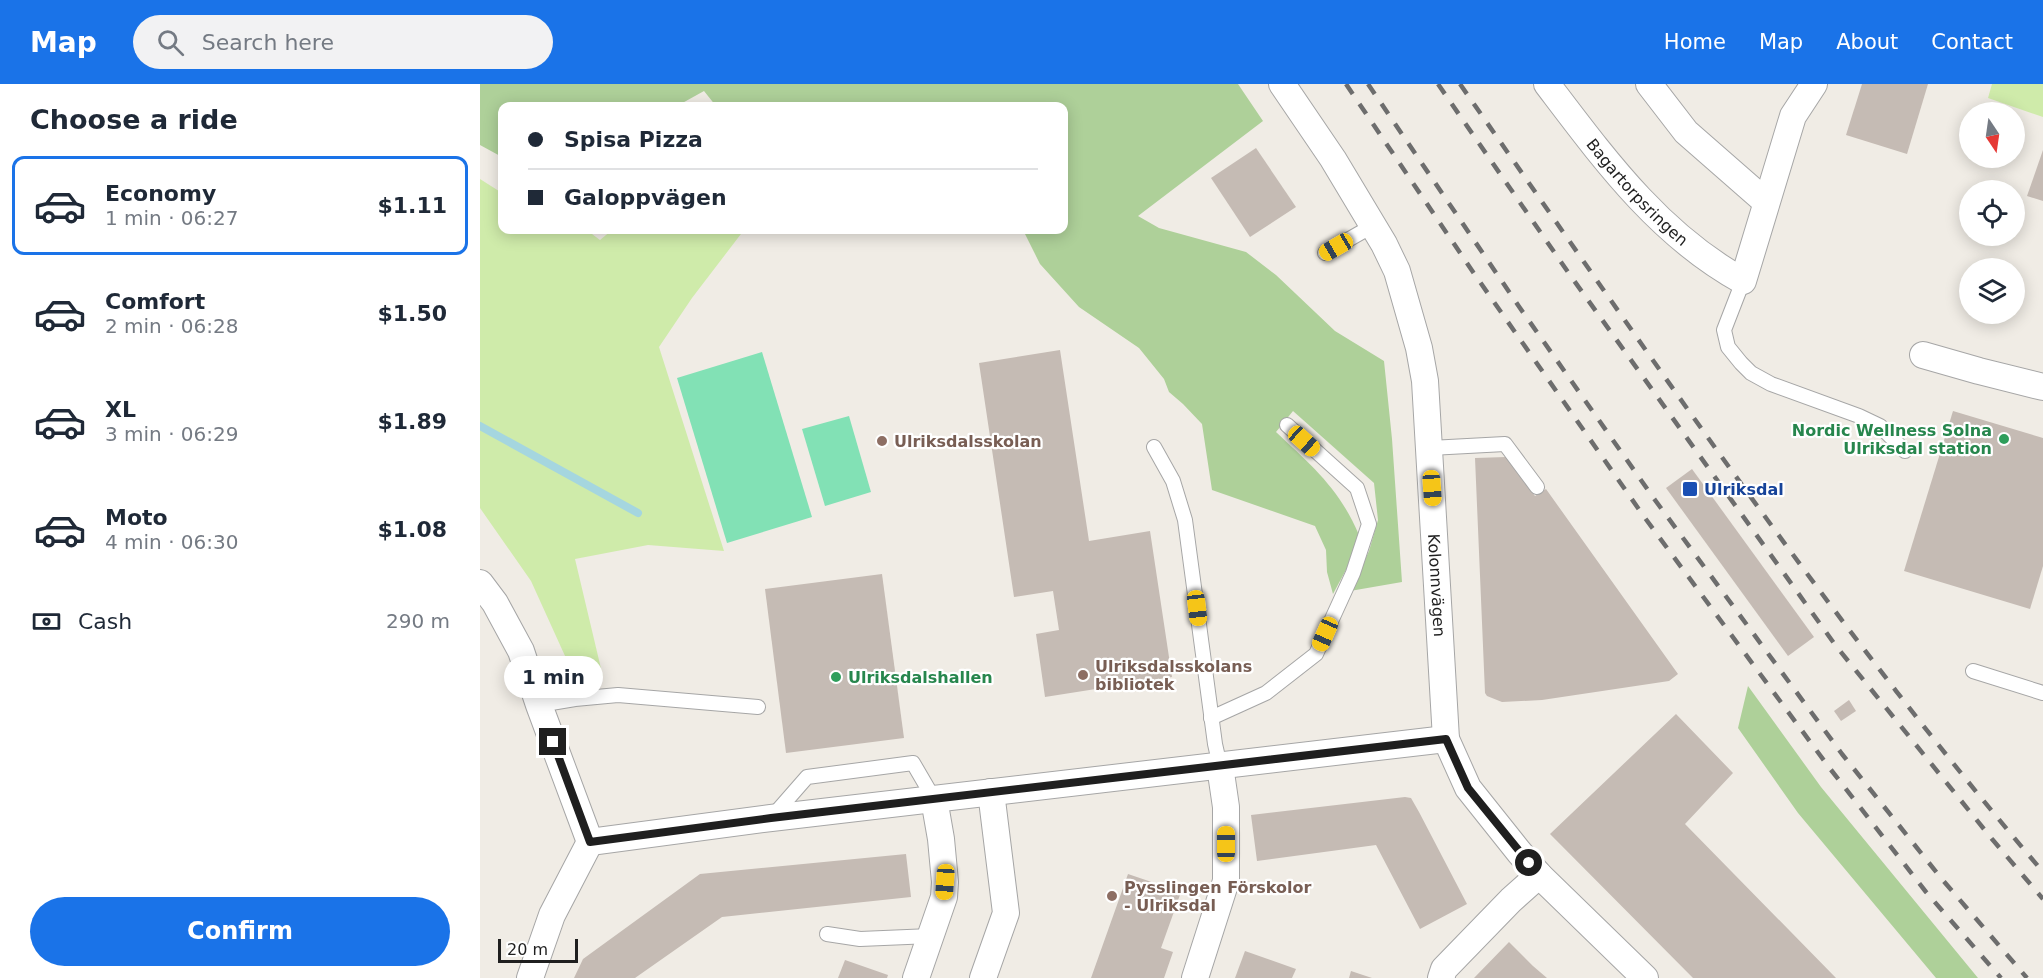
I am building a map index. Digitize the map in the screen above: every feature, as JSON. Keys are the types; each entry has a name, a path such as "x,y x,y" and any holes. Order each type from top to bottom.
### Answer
{"street":[{"name":"Kolonnvägen","path":"1282,84 1374,225 1397,271 1419,348 1425,381 1430,448 1446,739 1468,788 1539,875 1645,978"},
{"name":"Bagartorpsringen","path":"1547,84 1645,206 1682,241 1714,265 1743,281"},
{"path":"1648,84 1686,132 1766,202"},
{"path":"1743,281 1793,117 1814,84"},
{"path":"1923,355 2043,387"},
{"path":"480,583 495,603 521,651 538,705 590,842 552,915 530,978"},
{"path":"590,842 771,818 1446,739"},
{"path":"1195,978 1226,881 1226,807 1220,766"},
{"path":"983,978 1006,913 991,792"},
{"path":"916,978 940,913 945,882 934,799"},
{"path":"1441,978 1444,969 1511,900 1539,875"}],"lane":[{"path":"1325,253 1374,225"},
{"path":"1743,281 1724,330 1728,347 1741,363 1771,384 1880,426 1905,452"},
{"path":"1211,718 1266,693 1316,654 1353,573 1369,524 1357,488 1287,425"},
{"path":"1430,448 1505,444 1537,487"},
{"path":"1154,447 1173,481 1185,520 1211,718 1220,766"},
{"path":"1973,671 2043,693"},
{"path":"538,705 618,695 758,707"},
{"path":"771,818 807,777 913,763 934,799"},
{"path":"827,934 860,939 931,936"}],"green space":[{"path":"480,84 1238,84 1263,121 1138,216 1159,228 1246,252 1276,275 1335,331 1384,361 1402,582 1350,591 1369,551 1378,520 1374,483 1293,411 1276,432 1313,467 1333,491 1343,504 1359,535 1348,566 1333,594 1327,572 1326,550 1315,526 1212,490 1202,424 1169,392 1164,379 1139,348 1079,307 1040,264 1025,234 1068,234 1068,102 713,102 704,91 684,102 498,102 498,155 480,145"},
{"path":"1992,84 2043,84 2043,117 2025,111 2025,102 2000,102 1988,98"},
{"path":"480,179 498,190 498,234 592,234 600,240 607,234 741,234 692,298 659,347 724,551 648,545 575,559 603,677 575,678 531,581 480,508"},
{"path":"762,352 812,517 727,543 677,378"},
{"path":"849,416 871,492 825,506 802,429"},
{"path":"1748,686 1821,787 1978,978 1936,978 1798,813 1738,728"}],"building":[{"path":"1862,84 1928,84 1907,154 1846,135"},
{"path":"1256,148 1296,207 1250,237 1211,178"},
{"path":"2043,150 2043,201 2027,196"},
{"path":"1060,350 1089,541 1150,531 1172,677 1045,697 1036,634 1059,630 1053,591 1014,597 979,363"},
{"path":"1953,411 2043,438 2043,566 2030,609 1904,571"},
{"path":"1506,457 1535,496 1546,489 1678,674 1669,681 1542,700 1502,702 1487,696 1485,693 1475,458"},
{"path":"1692,469 1814,637 1788,656 1666,488"},
{"name":"Ulriksdalshallen","path":"882,574 904,738 786,753 765,589"},
{"path":"1849,700 1856,711 1841,721 1834,711"},
{"path":"1676,714 1733,773 1685,824 1836,978 1693,978 1550,834"},
{"path":"1411,798 1467,904 1420,929 1376,845 1257,861 1251,815"},
{"path":"906,854 911,897 722,917 635,978 574,978 583,959 700,874"},
{"path":"1128,874 1181,892 1161,948 1173,952 1164,978 1091,978"},
{"path":"1509,942 1533,966 1547,978 1474,978"},
{"path":"1245,951 1296,969 1292,978 1235,978"},
{"path":"845,960 888,975 887,978 838,978"},
{"path":"1351,971 1372,978 1349,978"}],"waterway":[{"path":"480,426 638,513"}],"railway":[{"path":"1346,84 1473,272 1645,518 1828,766 1926,892 2001,978"},
{"path":"1368,84 1520,308 1655,500 1842,754 1941,878 2027,978"},
{"path":"1438,84 1570,275 1836,646 2043,899"},
{"path":"1460,84 1671,385 1815,584 1889,682 2043,872"}],"place":[{"name":"Nordic Wellness Solna Ulriksdal station","path":"2004,439"},
{"name":"Ulriksdalsskolan","path":"882,441"},
{"name":"Ulriksdal","path":"1690,489"},
{"name":"Ulriksdalsskolans bibliotek","path":"1083,675"},
{"name":"Ulriksdalshallen","path":"836,677"},
{"name":"Pysslingen Förskolor - Ulriksdal","path":"1112,896"}],"route":[{"path":"553,742 590,842 771,818 1446,739 1468,788 1529,863"}]}
